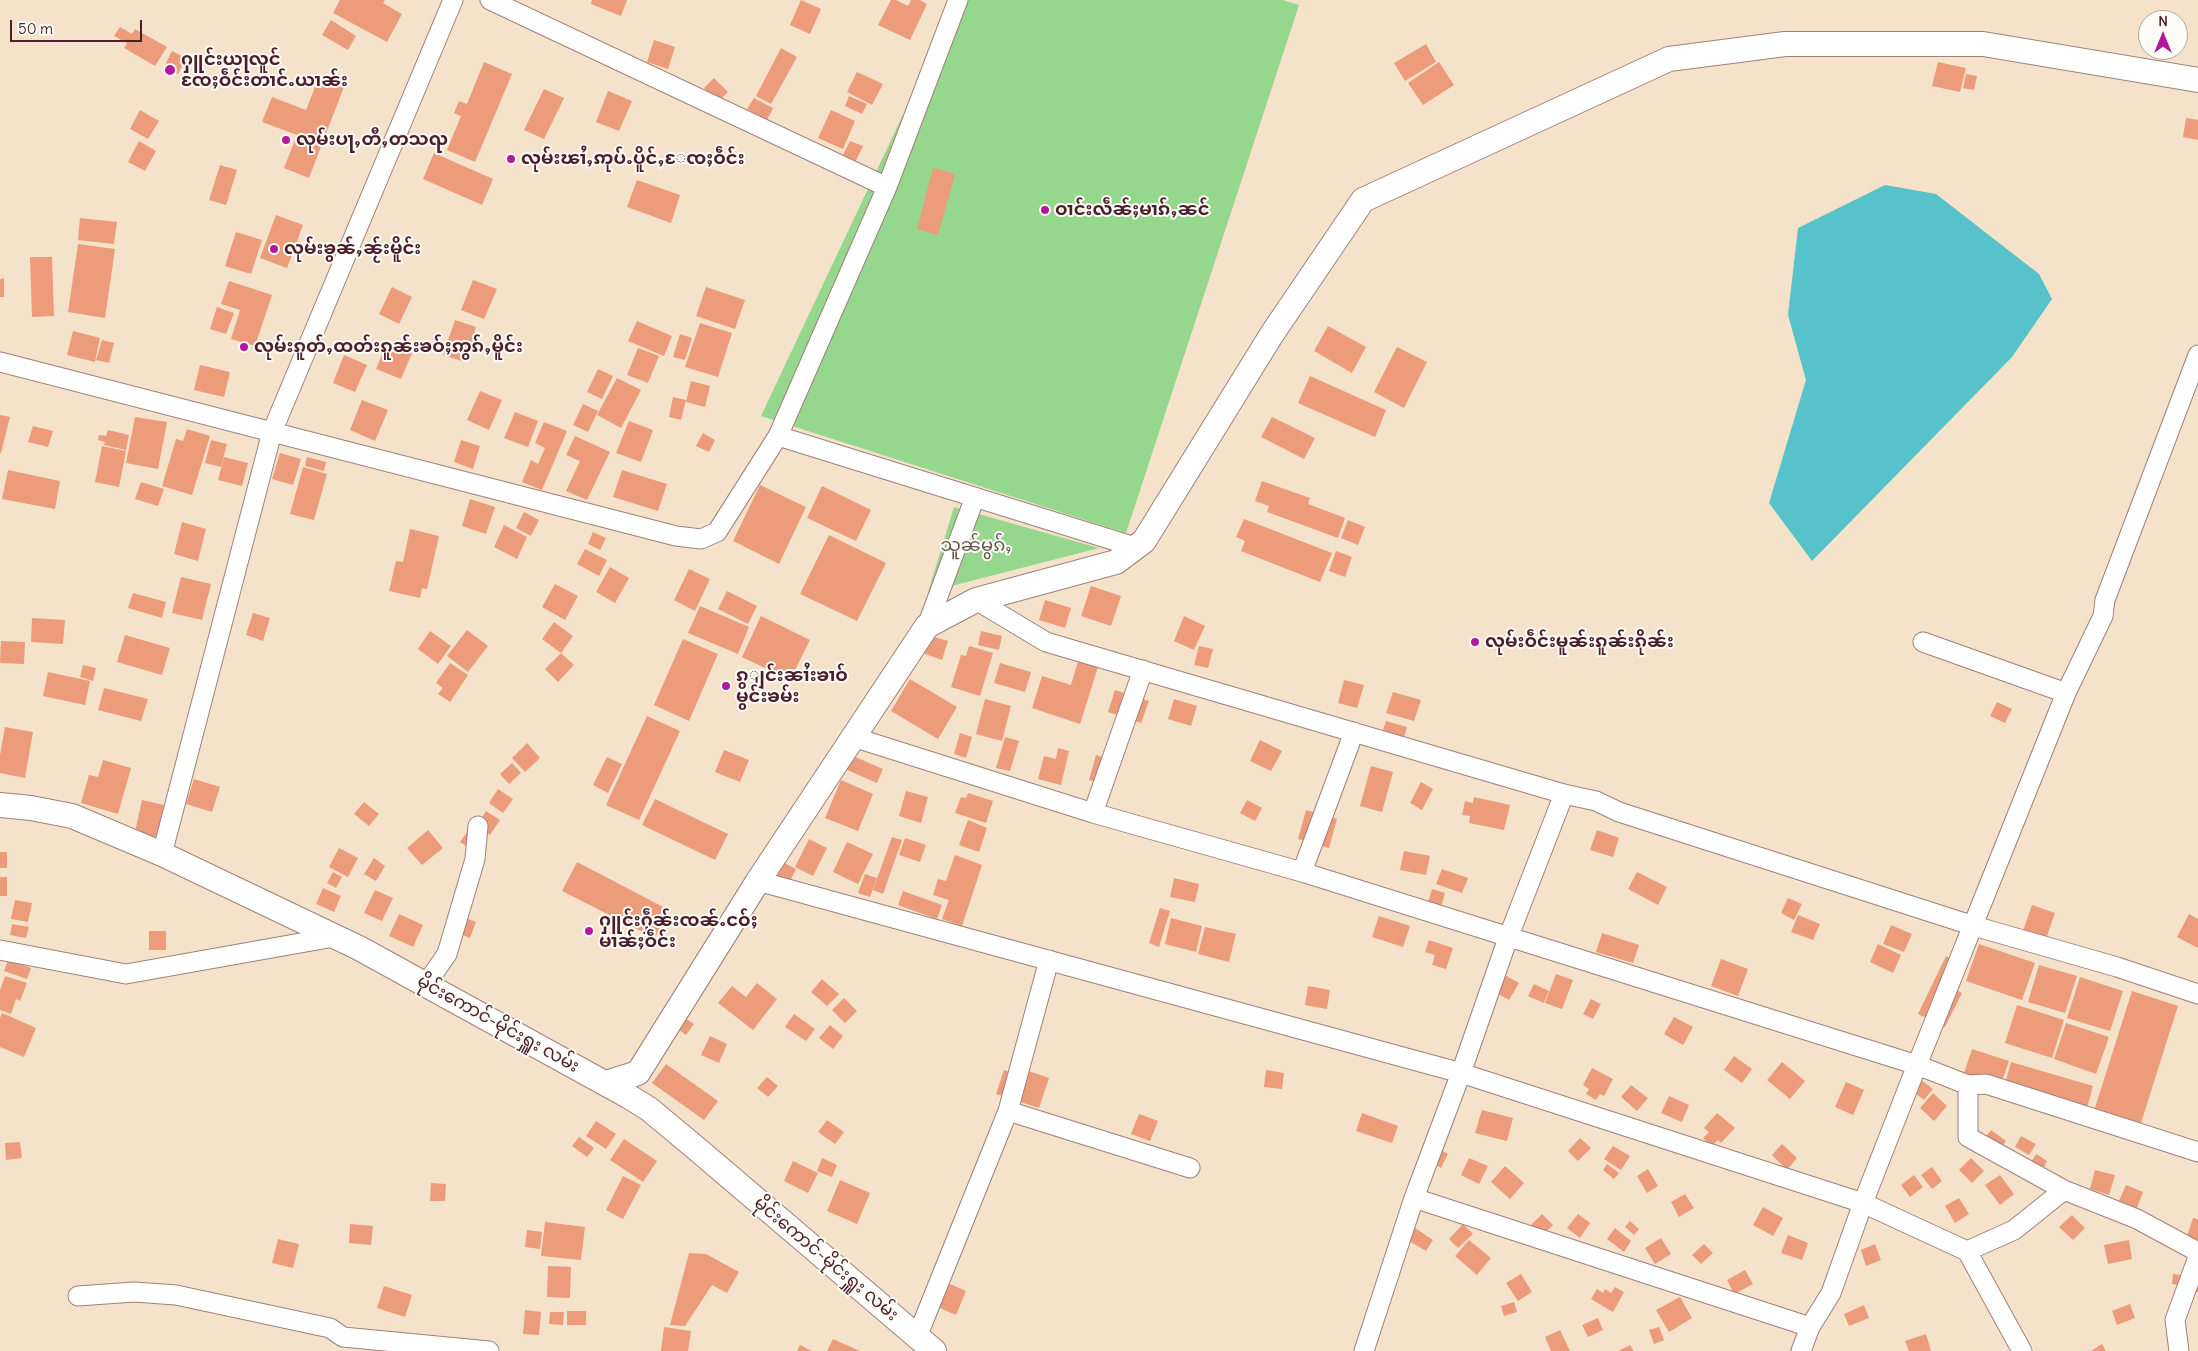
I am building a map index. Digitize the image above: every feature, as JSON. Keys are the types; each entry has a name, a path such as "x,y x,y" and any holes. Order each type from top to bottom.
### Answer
{"main road":[{"path":"606,1083 638,1073 758,881 927,626 976,600 1116,562 1144,541 1272,334 1363,200 1669,59 1785,44 1983,44 2198,80"},
{"name":"မိုင်းကောင်-မိုင်းရှူး လမ်း","path":"0,805 31,808 72,816 162,854 360,948 606,1083 649,1109 926,1344"},
{"path":"638,1073 649,1109"}],"street":[{"path":"162,854 272,432 453,0"},
{"path":"490,0 887,187"},
{"path":"0,362 676,536 701,539 717,532 778,436 887,187 958,0"},
{"path":"1801,1351 1810,1327 1831,1293 1863,1203 1917,1065 2066,693 2103,616 2104,600 2198,355"},
{"path":"778,436 1136,547"},
{"path":"927,626 974,496"},
{"path":"976,600 1046,642 1564,794 1596,801 1619,812 1974,926 2117,967 2198,994"},
{"path":"1923,642 2066,693"},
{"path":"1093,812 1143,670"},
{"path":"1302,872 1354,732"},
{"path":"853,737 1093,812 1302,872 1917,1065 1968,1085 1986,1084 2198,1152"},
{"path":"1364,1351 1414,1198 1461,1073 1508,938 1564,794"},
{"path":"426,984 447,954 475,859 478,826"},
{"path":"758,881 1461,1073 1863,1203 1967,1251 2022,1351"},
{"path":"0,950 126,974 334,937"},
{"path":"926,1344 1008,1111 1049,960"},
{"path":"1968,1085 1968,1137 2064,1190 2137,1219 2198,1252"},
{"path":"1008,1111 1190,1168"},
{"path":"1967,1251 2014,1230 2064,1190"},
{"path":"1414,1198 1810,1327"},
{"path":"2179,1351 2175,1320 2198,1257"},
{"path":"78,1296 134,1292 176,1294 330,1328 343,1337 489,1351"}],"green space":[{"name":"ဝၢင်းလဵၼ်ႈမၢၵ်ႇၼင်","path":"957,0 1283,0 1299,5 1126,533 761,416"},
{"name":"သူၼ်မွၵ်ႇ","path":"954,507 1099,548 928,592"}],"water":[{"path":"1885,185 1936,194 2039,274 2052,299 2012,357 1812,561 1769,503 1806,380 1788,315 1798,228"}],"building":[{"path":"340,0 385,0 383,3 402,14 387,42 333,13"},
{"path":"592,0 627,0 621,16 591,4"},
{"path":"801,0 821,9 810,34 790,25"},
{"path":"891,0 896,0 908,6 911,0 920,0 927,4 910,40 878,25"},
{"path":"331,20 356,36 348,50 322,35"},
{"path":"120,27 132,34 135,29 167,47 155,66 124,48 127,43 114,36"},
{"path":"654,40 675,47 668,69 647,62"},
{"path":"1426,44 1436,62 1405,81 1394,63"},
{"path":"781,48 797,57 771,104 756,96"},
{"path":"172,51 186,58 178,74 164,67"},
{"path":"484,62 512,74 475,162 447,150 461,116 454,113 459,101 467,104"},
{"path":"1439,62 1454,85 1423,105 1408,83"},
{"path":"1938,62 1966,68 1960,92 1932,86"},
{"path":"857,72 883,84 872,105 847,92"},
{"path":"320,74 345,84 309,178 284,168 297,135 262,122 272,97 306,110"},
{"path":"1966,74 1977,76 1974,90 1963,88"},
{"path":"714,78 728,92 718,102 704,88"},
{"path":"544,89 564,98 544,139 524,130"},
{"path":"608,91 632,101 619,131 596,122"},
{"path":"849,96 867,104 862,114 845,106"},
{"path":"754,98 773,108 767,120 747,109"},
{"path":"140,110 159,121 148,139 130,129"},
{"path":"831,110 855,121 843,149 818,138"},
{"path":"2186,118 2198,120 2198,140 2183,137"},
{"path":"139,141 156,151 145,171 128,162"},
{"path":"850,141 863,146 853,167 840,161"},
{"path":"434,153 493,179 482,205 423,179"},
{"path":"220,165 237,170 226,205 209,200"},
{"path":"933,168 955,174 938,235 917,229"},
{"path":"637,180 680,195 671,223 627,207"},
{"path":"276,215 303,225 287,268 260,258"},
{"path":"80,218 117,222 114,244 78,240"},
{"path":"236,232 262,240 251,274 225,266"},
{"path":"78,244 115,249 105,318 68,312"},
{"path":"30,257 52,257 54,316 32,317"},
{"path":"4,278 4,297 0,297 0,279"},
{"path":"473,280 497,289 484,319 461,310"},
{"path":"229,281 272,295 255,346 231,339 240,310 221,304"},
{"path":"392,287 412,297 399,324 379,314"},
{"path":"706,287 745,300 735,329 696,316"},
{"path":"217,307 234,313 226,334 210,329"},
{"path":"455,320 476,327 465,362 443,355"},
{"path":"637,321 672,336 664,356 628,341"},
{"path":"700,323 732,333 718,377 685,367"},
{"path":"1328,326 1366,347 1352,373 1314,351"},
{"path":"73,331 100,338 95,362 67,355"},
{"path":"680,334 692,338 685,360 673,357"},
{"path":"102,340 114,343 109,363 96,360"},
{"path":"387,343 412,353 401,379 376,369"},
{"path":"1397,347 1427,362 1404,408 1374,392"},
{"path":"638,348 659,356 648,383 627,375"},
{"path":"344,355 367,365 355,392 333,383"},
{"path":"200,365 230,372 224,397 194,390"},
{"path":"598,369 613,376 602,399 587,392"},
{"path":"1310,376 1386,410 1375,437 1298,403"},
{"path":"617,378 641,390 621,428 597,415"},
{"path":"691,381 710,386 705,407 686,402"},
{"path":"480,391 502,400 489,430 467,420"},
{"path":"673,397 686,400 681,420 669,417"},
{"path":"362,400 388,410 375,441 350,430"},
{"path":"583,404 598,411 588,432 573,425"},
{"path":"515,412 538,421 528,447 504,438"},
{"path":"0,415 10,417 1,453 0,453"},
{"path":"135,417 167,422 158,469 126,463"},
{"path":"1272,417 1315,438 1304,459 1261,437"},
{"path":"629,421 653,430 641,462 616,453"},
{"path":"544,422 567,431 542,490 522,482 531,460 538,464 545,448 535,443"},
{"path":"33,426 53,431 48,447 28,442"},
{"path":"187,429 210,436 192,495 162,486 176,439 183,441"},
{"path":"108,430 129,435 126,450 104,445 105,442 98,440 99,435 106,436"},
{"path":"703,433 715,440 709,452 696,446"},
{"path":"575,436 610,452 587,500 566,491 580,461 566,455"},
{"path":"211,440 227,444 221,467 205,463"},
{"path":"461,440 480,446 473,469 454,462"},
{"path":"102,446 126,451 119,487 95,482"},
{"path":"280,453 301,459 293,485 272,479"},
{"path":"224,457 248,463 242,486 218,480"},
{"path":"307,457 326,462 324,471 305,466"},
{"path":"303,467 327,474 314,520 290,514"},
{"path":"8,470 60,481 55,509 2,499"},
{"path":"622,470 667,484 658,511 613,497"},
{"path":"1262,481 1310,498 1308,504 1345,518 1338,538 1267,512 1269,506 1255,501"},
{"path":"141,482 164,489 158,506 135,499"},
{"path":"760,485 806,507 779,564 733,541"},
{"path":"822,486 871,510 856,541 807,518"},
{"path":"470,499 495,507 486,534 462,526"},
{"path":"524,512 539,520 531,536 516,528"},
{"path":"1244,519 1332,553 1320,582 1241,551 1245,541 1236,537"},
{"path":"1348,520 1365,527 1358,545 1341,538"},
{"path":"182,522 206,529 198,561 174,554"},
{"path":"504,525 527,537 517,559 494,547"},
{"path":"410,529 439,536 427,589 422,588 420,598 389,591 396,561 403,562"},
{"path":"593,532 606,538 600,550 588,544"},
{"path":"829,535 886,563 857,621 800,594"},
{"path":"585,549 607,560 599,576 577,564"},
{"path":"1336,551 1352,557 1345,577 1329,571"},
{"path":"610,567 629,578 615,603 596,592"},
{"path":"689,569 710,579 695,611 674,600"},
{"path":"181,577 211,584 202,620 172,613"},
{"path":"555,584 578,596 565,620 542,607"},
{"path":"1091,586 1121,596 1111,626 1081,616"},
{"path":"727,591 757,606 748,624 718,609"},
{"path":"133,593 166,602 162,618 128,608"},
{"path":"1045,600 1071,608 1065,628 1039,620"},
{"path":"700,606 749,627 738,654 688,633"},
{"path":"253,613 270,618 263,641 246,635"},
{"path":"761,616 810,640 790,680 742,657"},
{"path":"1184,616 1205,626 1194,650 1174,641"},
{"path":"32,618 65,620 63,644 31,642"},
{"path":"554,622 573,636 561,653 542,639"},
{"path":"467,630 488,646 468,672 447,656"},
{"path":"430,631 451,646 438,664 418,649"},
{"path":"981,631 1002,636 999,650 978,645"},
{"path":"125,635 170,648 162,675 117,662"},
{"path":"931,636 948,641 942,660 925,654"},
{"path":"683,639 718,654 689,721 654,705"},
{"path":"1,641 25,642 24,664 0,663"},
{"path":"969,646 993,653 980,696 951,687 961,655 966,656"},
{"path":"1199,646 1213,649 1208,668 1194,665"},
{"path":"561,653 574,665 558,682 545,669"},
{"path":"1079,658 1099,664 1080,724 1032,708 1042,676 1071,685"},
{"path":"450,663 468,675 450,702 438,694 443,688 436,683"},
{"path":"1000,663 1031,672 1025,692 994,683"},
{"path":"83,665 96,668 93,681 80,677"},
{"path":"48,672 90,681 85,705 43,696"},
{"path":"910,679 957,707 938,739 891,711"},
{"path":"1344,680 1364,685 1357,708 1338,703"},
{"path":"104,688 148,699 141,721 98,710"},
{"path":"1115,690 1149,701 1141,723 1108,712"},
{"path":"1393,692 1421,700 1414,721 1386,713"},
{"path":"985,699 1011,706 1002,741 976,734"},
{"path":"1174,699 1197,706 1191,726 1168,719"},
{"path":"1997,702 2012,709 2005,723 1990,716"},
{"path":"647,716 680,731 639,820 606,805"},
{"path":"1386,721 1407,727 1404,737 1383,730"},
{"path":"5,727 33,732 25,778 0,773 0,755"},
{"path":"960,733 972,737 966,758 954,754"},
{"path":"1005,737 1019,741 1010,771 996,768"},
{"path":"1260,740 1282,751 1271,771 1250,761"},
{"path":"527,743 540,758 525,772 512,758"},
{"path":"1058,748 1069,751 1061,785 1038,779 1044,756 1056,759"},
{"path":"724,750 749,760 740,782 715,772"},
{"path":"851,755 883,769 877,783 845,769"},
{"path":"1096,755 1118,762 1111,786 1089,780"},
{"path":"607,757 622,764 608,793 593,785"},
{"path":"103,760 131,768 118,814 81,803 89,775 98,777"},
{"path":"512,763 521,773 509,784 500,774"},
{"path":"1371,766 1393,772 1382,812 1360,806"},
{"path":"194,779 220,787 212,812 186,804"},
{"path":"841,780 873,794 858,831 825,818"},
{"path":"1421,782 1433,789 1422,810 1410,803"},
{"path":"498,789 513,799 503,813 489,803"},
{"path":"906,791 928,797 921,823 899,816"},
{"path":"968,793 993,801 986,823 955,813 961,797 966,798"},
{"path":"1474,797 1510,805 1504,830 1469,823 1470,816 1462,815 1465,801 1473,803"},
{"path":"655,799 728,834 715,860 642,825"},
{"path":"142,800 164,805 157,837 135,832"},
{"path":"1247,800 1262,808 1255,821 1240,813"},
{"path":"364,802 379,814 369,826 354,814"},
{"path":"1306,810 1337,819 1329,848 1298,839"},
{"path":"486,811 500,820 490,835 476,827"},
{"path":"968,820 987,828 979,852 959,845"},
{"path":"470,828 487,839 477,853 460,842"},
{"path":"428,830 443,848 422,865 407,848"},
{"path":"1597,830 1619,838 1613,857 1590,850"},
{"path":"892,837 902,840 883,894 873,890"},
{"path":"905,838 926,845 920,862 899,855"},
{"path":"809,839 827,848 813,876 795,867"},
{"path":"847,842 873,854 858,884 833,872"},
{"path":"339,848 358,858 348,877 329,867"},
{"path":"1404,851 1430,856 1426,875 1400,870"},
{"path":"0,852 7,852 7,868 0,868"},
{"path":"955,855 982,865 962,926 942,919 949,900 933,895 938,879 946,881"},
{"path":"374,858 385,866 376,881 364,874"},
{"path":"775,858 796,869 787,887 765,877"},
{"path":"577,862 669,910 655,938 562,891"},
{"path":"1442,869 1468,878 1462,893 1436,884"},
{"path":"333,872 342,877 336,888 327,883"},
{"path":"1637,872 1667,887 1658,905 1628,889"},
{"path":"865,874 877,878 870,897 858,893"},
{"path":"0,877 7,877 7,896 0,896"},
{"path":"1174,878 1199,884 1195,902 1170,897"},
{"path":"323,888 341,896 334,912 316,904"},
{"path":"1432,889 1445,893 1441,907 1428,903"},
{"path":"375,890 393,898 382,921 364,913"},
{"path":"903,891 942,905 937,919 898,905"},
{"path":"1788,898 1802,904 1794,920 1781,913"},
{"path":"15,900 32,903 28,922 11,919"},
{"path":"2032,905 2055,913 2046,939 2023,931"},
{"path":"1160,908 1170,911 1159,947 1149,943"},
{"path":"399,914 423,925 413,947 389,936"},
{"path":"2189,914 2198,919 2198,948 2177,937"},
{"path":"458,915 476,922 470,938 452,931"},
{"path":"1798,915 1820,924 1813,940 1791,932"},
{"path":"1379,916 1410,926 1403,947 1372,937"},
{"path":"1171,918 1202,926 1196,952 1165,944"},
{"path":"12,924 29,927 26,938 10,935"},
{"path":"1891,925 1912,934 1904,952 1883,944"},
{"path":"1205,927 1236,934 1229,962 1198,954"},
{"path":"149,931 166,931 166,950 149,950"},
{"path":"1602,933 1639,945 1633,963 1596,952"},
{"path":"1429,940 1453,948 1446,969 1432,965 1435,955 1425,952"},
{"path":"1878,944 1901,955 1893,973 1870,962"},
{"path":"1979,944 2035,963 2022,1000 1966,981"},
{"path":"1946,956 1962,964 1951,987 1962,993 1945,1027 1918,1014"},
{"path":"1721,959 1748,969 1738,996 1711,986"},
{"path":"8,960 31,968 27,979 4,971"},
{"path":"2039,965 2077,976 2065,1013 2028,1002"},
{"path":"1492,968 1519,983 1509,1000 1482,985"},
{"path":"1556,974 1573,980 1562,1009 1545,1003"},
{"path":"5,976 27,983 20,1001 16,999 11,1014 0,1010 0,990"},
{"path":"2080,977 2123,991 2110,1031 2067,1018"},
{"path":"822,979 839,994 827,1006 811,992"},
{"path":"757,983 777,999 753,1030 718,1003 732,986 746,997"},
{"path":"1534,984 1549,991 1544,1003 1528,996"},
{"path":"1308,986 1330,990 1327,1009 1305,1005"},
{"path":"2132,991 2178,1006 2140,1126 2094,1111"},
{"path":"844,998 857,1011 845,1023 832,1010"},
{"path":"1591,999 1601,1004 1593,1019 1583,1014"},
{"path":"2017,1005 2064,1020 2052,1058 2005,1043"},
{"path":"2,1013 36,1028 24,1057 0,1047 0,1018"},
{"path":"678,1014 694,1024 686,1035 671,1024"},
{"path":"794,1014 815,1029 806,1041 785,1027"},
{"path":"1674,1017 1693,1027 1683,1045 1664,1034"},
{"path":"2066,1023 2109,1037 2096,1074 2054,1059"},
{"path":"830,1025 843,1036 833,1049 819,1038"},
{"path":"710,1036 727,1044 719,1063 701,1055"},
{"path":"1972,1049 2009,1061 2001,1084 1964,1073"},
{"path":"1734,1056 1752,1069 1742,1083 1724,1070"},
{"path":"1782,1062 1805,1081 1790,1099 1767,1080"},
{"path":"2011,1062 2093,1086 2087,1108 2005,1084"},
{"path":"666,1064 718,1101 704,1120 652,1083"},
{"path":"1017,1067 1049,1078 1039,1108 996,1094 1004,1070 1014,1074"},
{"path":"1592,1068 1613,1079 1604,1096 1600,1094 1596,1100 1586,1094 1589,1089 1583,1085"},
{"path":"1266,1070 1284,1073 1282,1089 1264,1087"},
{"path":"767,1077 778,1086 768,1097 757,1088"},
{"path":"1921,1080 1933,1089 1924,1100 1912,1091"},
{"path":"1846,1082 1864,1090 1853,1115 1835,1107"},
{"path":"1631,1085 1648,1098 1637,1111 1621,1097"},
{"path":"1933,1093 1947,1106 1934,1121 1920,1108"},
{"path":"1669,1096 1689,1105 1682,1122 1661,1113"},
{"path":"1482,1110 1513,1118 1507,1141 1475,1133"},
{"path":"1362,1113 1398,1126 1392,1143 1356,1131"},
{"path":"1717,1113 1735,1128 1721,1143 1718,1140 1712,1146 1703,1138 1709,1132 1704,1128"},
{"path":"1139,1114 1158,1121 1150,1141 1131,1134"},
{"path":"827,1120 844,1132 835,1144 818,1132"},
{"path":"596,1121 616,1134 606,1149 586,1136"},
{"path":"1991,1130 2006,1141 1997,1152 1982,1141"},
{"path":"2021,1136 2036,1144 2029,1155 2015,1147"},
{"path":"579,1137 594,1148 587,1157 572,1146"},
{"path":"1580,1138 1591,1148 1578,1161 1568,1151"},
{"path":"624,1139 657,1161 643,1182 610,1160"},
{"path":"20,1142 22,1158 6,1160 5,1143"},
{"path":"1430,1144 1448,1154 1441,1168 1423,1157"},
{"path":"1782,1144 1797,1158 1787,1170 1772,1155"},
{"path":"1613,1146 1630,1156 1621,1170 1604,1159"},
{"path":"2036,1154 2047,1161 2042,1171 2030,1164"},
{"path":"822,1158 837,1165 832,1177 817,1171"},
{"path":"1469,1158 1488,1166 1479,1184 1461,1175"},
{"path":"1971,1158 1984,1171 1972,1183 1959,1170"},
{"path":"793,1161 818,1173 808,1193 784,1181"},
{"path":"1607,1164 1619,1173 1614,1179 1603,1170"},
{"path":"1505,1166 1524,1183 1510,1199 1491,1182"},
{"path":"1932,1167 1942,1181 1932,1189 1921,1175"},
{"path":"1648,1169 1658,1186 1647,1193 1637,1176"},
{"path":"2095,1170 2115,1175 2109,1195 2090,1189"},
{"path":"1914,1175 1923,1187 1910,1197 1901,1185"},
{"path":"2000,1175 2014,1194 2000,1205 1985,1185"},
{"path":"623,1176 641,1185 623,1219 606,1210"},
{"path":"840,1180 870,1193 857,1224 827,1211"},
{"path":"431,1183 446,1184 445,1201 430,1201"},
{"path":"2126,1185 2143,1192 2137,1208 2119,1201"},
{"path":"1685,1194 1694,1208 1679,1217 1671,1202"},
{"path":"1959,1198 1969,1214 1955,1223 1945,1206"},
{"path":"1763,1207 1783,1218 1773,1236 1753,1225"},
{"path":"1542,1214 1553,1225 1538,1240 1527,1229"},
{"path":"1578,1214 1590,1223 1580,1238 1567,1228"},
{"path":"2072,1215 2085,1228 2073,1240 2059,1227"},
{"path":"2193,1218 2198,1219 2198,1240 2187,1236"},
{"path":"1630,1221 1639,1229 1634,1235 1625,1227"},
{"path":"545,1222 585,1227 581,1260 541,1256"},
{"path":"350,1224 373,1226 371,1245 349,1243"},
{"path":"1463,1224 1473,1234 1458,1248 1449,1239"},
{"path":"1412,1226 1433,1240 1426,1251 1404,1238"},
{"path":"1615,1228 1631,1241 1624,1252 1607,1239"},
{"path":"527,1230 542,1232 540,1249 525,1247"},
{"path":"1788,1235 1808,1243 1802,1260 1781,1253"},
{"path":"1661,1238 1671,1254 1655,1264 1645,1248"},
{"path":"278,1239 299,1244 293,1268 272,1263"},
{"path":"1469,1240 1491,1258 1477,1275 1455,1256"},
{"path":"2129,1240 2132,1259 2108,1264 2104,1245"},
{"path":"1704,1244 1713,1253 1701,1264 1692,1255"},
{"path":"1875,1244 1881,1260 1866,1266 1861,1250"},
{"path":"689,1253 706,1254 739,1272 727,1293 712,1285 685,1326 670,1325"},
{"path":"548,1266 571,1267 570,1298 547,1297"},
{"path":"1745,1270 1753,1284 1734,1294 1727,1280"},
{"path":"2182,1273 2198,1275 2198,1292 2180,1290 2180,1285 2172,1284 2173,1274 2182,1275"},
{"path":"1521,1274 1532,1292 1518,1301 1506,1283"},
{"path":"943,1281 966,1291 956,1315 933,1305"},
{"path":"384,1286 412,1295 405,1317 377,1308"},
{"path":"1615,1287 1624,1292 1613,1312 1591,1299 1597,1289 1603,1293 1605,1289 1611,1293"},
{"path":"1680,1297 1692,1318 1669,1332 1656,1310"},
{"path":"1514,1302 1517,1312 1504,1316 1501,1306"},
{"path":"2130,1304 2135,1318 2117,1325 2112,1311"},
{"path":"1864,1305 1869,1318 1849,1326 1844,1314"},
{"path":"525,1310 541,1312 539,1335 523,1334"},
{"path":"567,1311 586,1311 586,1325 567,1325"},
{"path":"550,1312 564,1312 563,1325 549,1324"},
{"path":"1598,1318 1603,1330 1588,1337 1582,1325"},
{"path":"664,1327 691,1331 688,1351 661,1351"},
{"path":"1659,1327 1664,1340 1654,1344 1649,1330"},
{"path":"1560,1330 1570,1351 1551,1351 1545,1337"},
{"path":"1926,1334 1931,1351 1909,1351 1905,1341"},
{"path":"833,1339 860,1351 827,1351"},
{"path":"2102,1344 2106,1351 2091,1351"},
{"path":"800,1345 812,1351 797,1351"},
{"path":"1630,1345 1634,1351 1618,1351"}],"place":[{"name":"ႁူင်းယႃလူင် ၸႄႈဝဵင်းတၢင်ႉယၢၼ်း","path":"170,70"},
{"name":"လုမ်းပႃႇတီႇတသၺ","path":"286,140"},
{"name":"လုမ်းၽၢႆႇဢုပ်ႉပိူင်ႇႄၸႈဝဵင်း","path":"511,159"},
{"name":"ဝၢင်းလဵၼ်ႈမၢၵ်ႇၼင်","path":"1045,210"},
{"name":"လုမ်းၶွၼ်ႇၼႂ်းမိူင်း","path":"274,249"},
{"name":"လုမ်းၵူတ်ႇထတ်းၵူၼ်းၶဝ်ႈဢွၵ်ႇမိူင်း","path":"244,347"},
{"name":"လုမ်းဝဵင်းမူၼ်းၵူၼ်းၵိုၼ်း","path":"1475,642"},
{"name":"ၵွျင်းၼၢႆးၶၢဝ် မွင်းၶမ်း","path":"726,686"},
{"name":"ႁူင်းႁဵၼ်းၸၼ်ႉငဝ်ႈ မၢၼ်ႈဝဵင်း","path":"589,931"}]}
